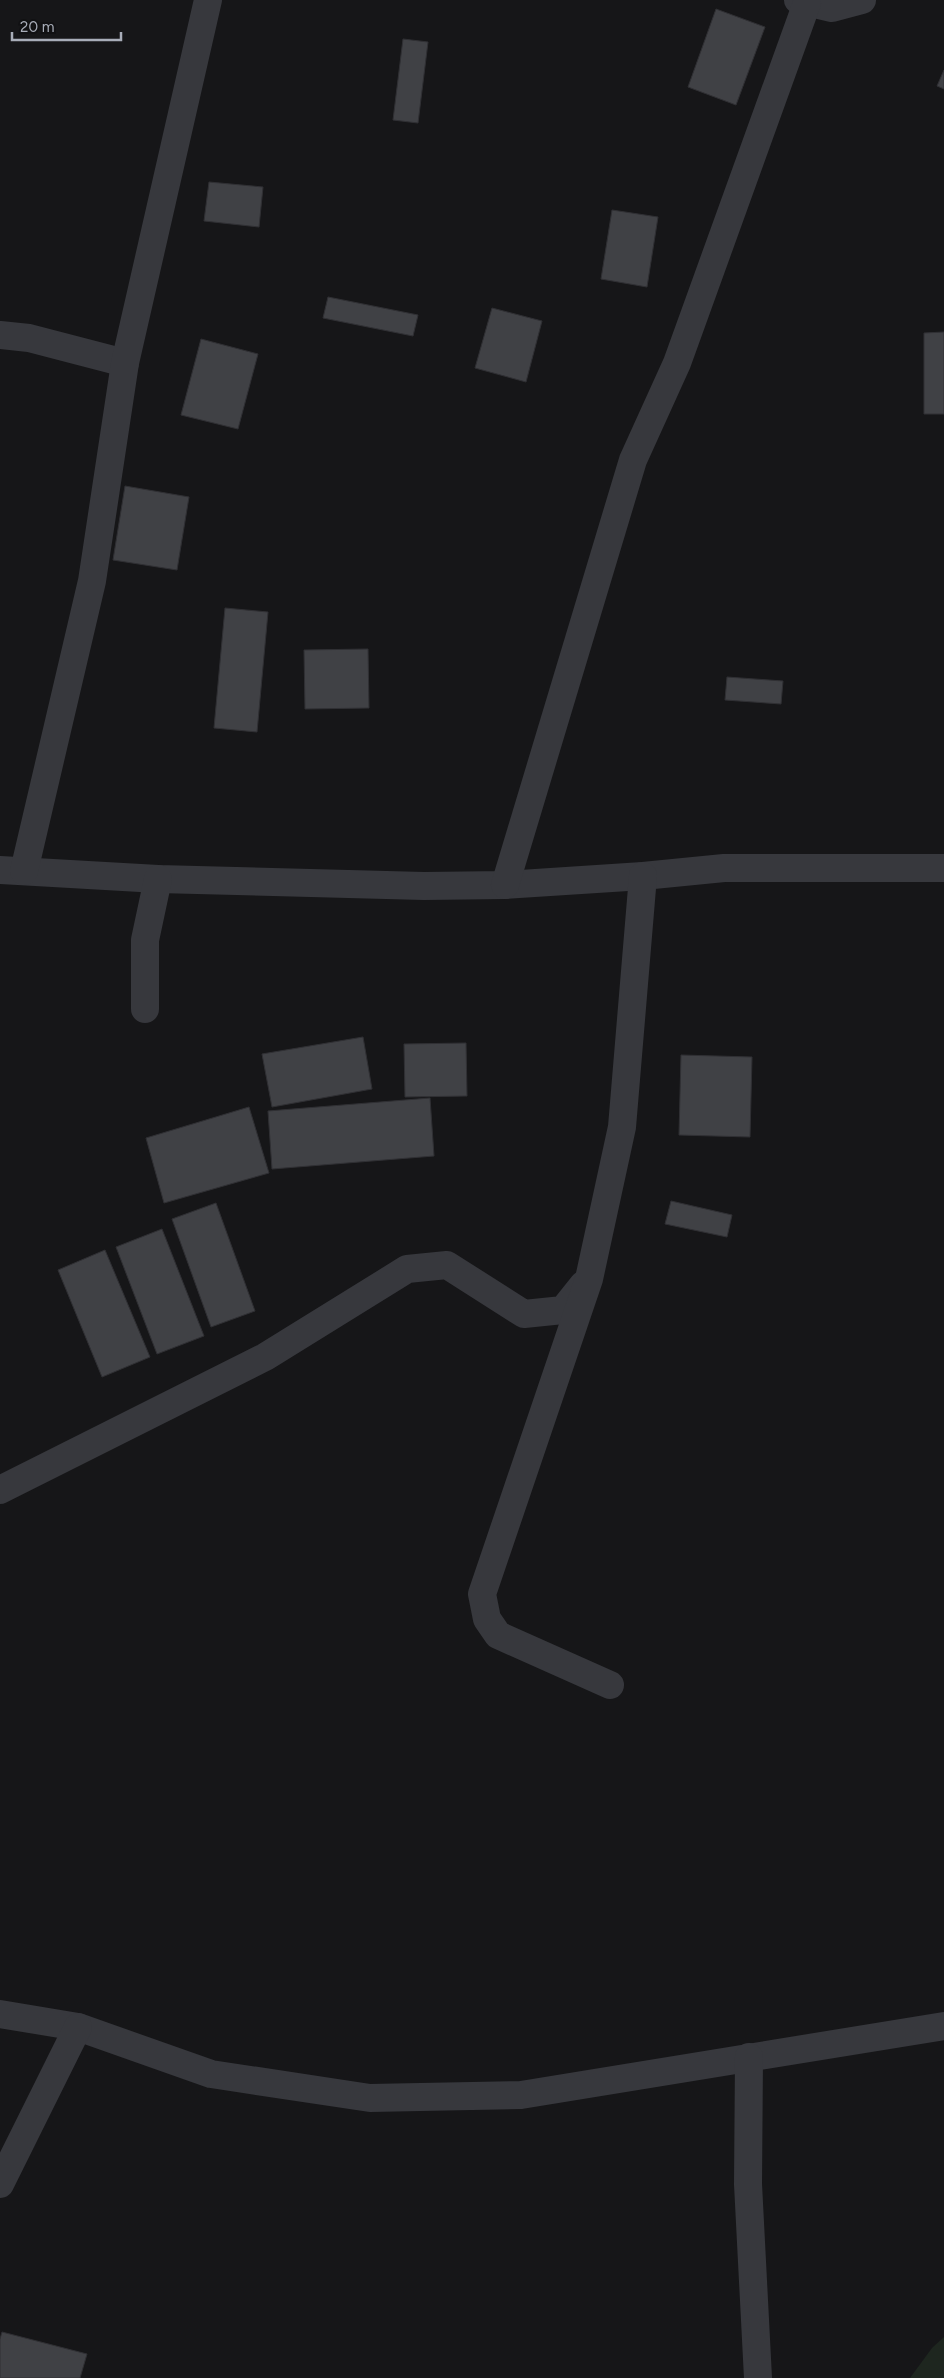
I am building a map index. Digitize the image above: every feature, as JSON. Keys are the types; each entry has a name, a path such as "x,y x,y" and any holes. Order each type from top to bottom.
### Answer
{"street":[{"path":"208,0 126,363 92,581 12,870 158,879 424,886 505,886 724,868 944,868"},
{"path":"505,886 633,460 677,363 803,2 832,8 862,0"},
{"path":"0,335 29,338 126,363"},
{"path":"610,1685 498,1635 487,1619 482,1594 589,1279 622,1127 643,876"},
{"path":"145,1009 145,940 158,879"},
{"path":"0,1490 265,1357 407,1269 447,1265 524,1314 562,1310 589,1279"},
{"path":"0,2014 78,2027 211,2074 370,2098 521,2095 944,2026"},
{"path":"0,2184 78,2027"},
{"path":"748,2058 748,2184 758,2378"}],"shaded area":[{"path":"944,2337 944,2378 910,2378 932,2348"}],"building":[{"path":"716,9 765,27 736,105 688,87"},
{"path":"403,39 428,42 418,123 393,120"},
{"path":"944,70 944,89 937,86"},
{"path":"209,182 263,187 259,227 204,221"},
{"path":"612,210 658,217 647,287 601,279"},
{"path":"328,297 418,315 413,336 323,318"},
{"path":"492,308 542,321 526,382 475,368"},
{"path":"944,332 944,414 924,414 924,333"},
{"path":"201,339 258,354 238,429 181,415"},
{"path":"125,486 189,497 177,570 113,560"},
{"path":"225,608 268,612 257,732 214,728"},
{"path":"368,649 369,708 305,709 304,650"},
{"path":"727,677 783,681 781,704 725,700"},
{"path":"363,1037 372,1089 272,1107 262,1054"},
{"path":"466,1043 467,1096 405,1097 404,1044"},
{"path":"681,1055 752,1057 750,1137 679,1135"},
{"path":"430,1098 434,1156 272,1169 268,1111"},
{"path":"249,1107 269,1173 164,1203 146,1138"},
{"path":"671,1201 732,1215 727,1237 665,1224"},
{"path":"216,1203 255,1311 211,1327 172,1219"},
{"path":"162,1229 204,1336 157,1354 116,1247"},
{"path":"105,1250 150,1357 102,1377 58,1270"},
{"path":"2,2332 87,2354 80,2378 0,2378 0,2339"}]}
